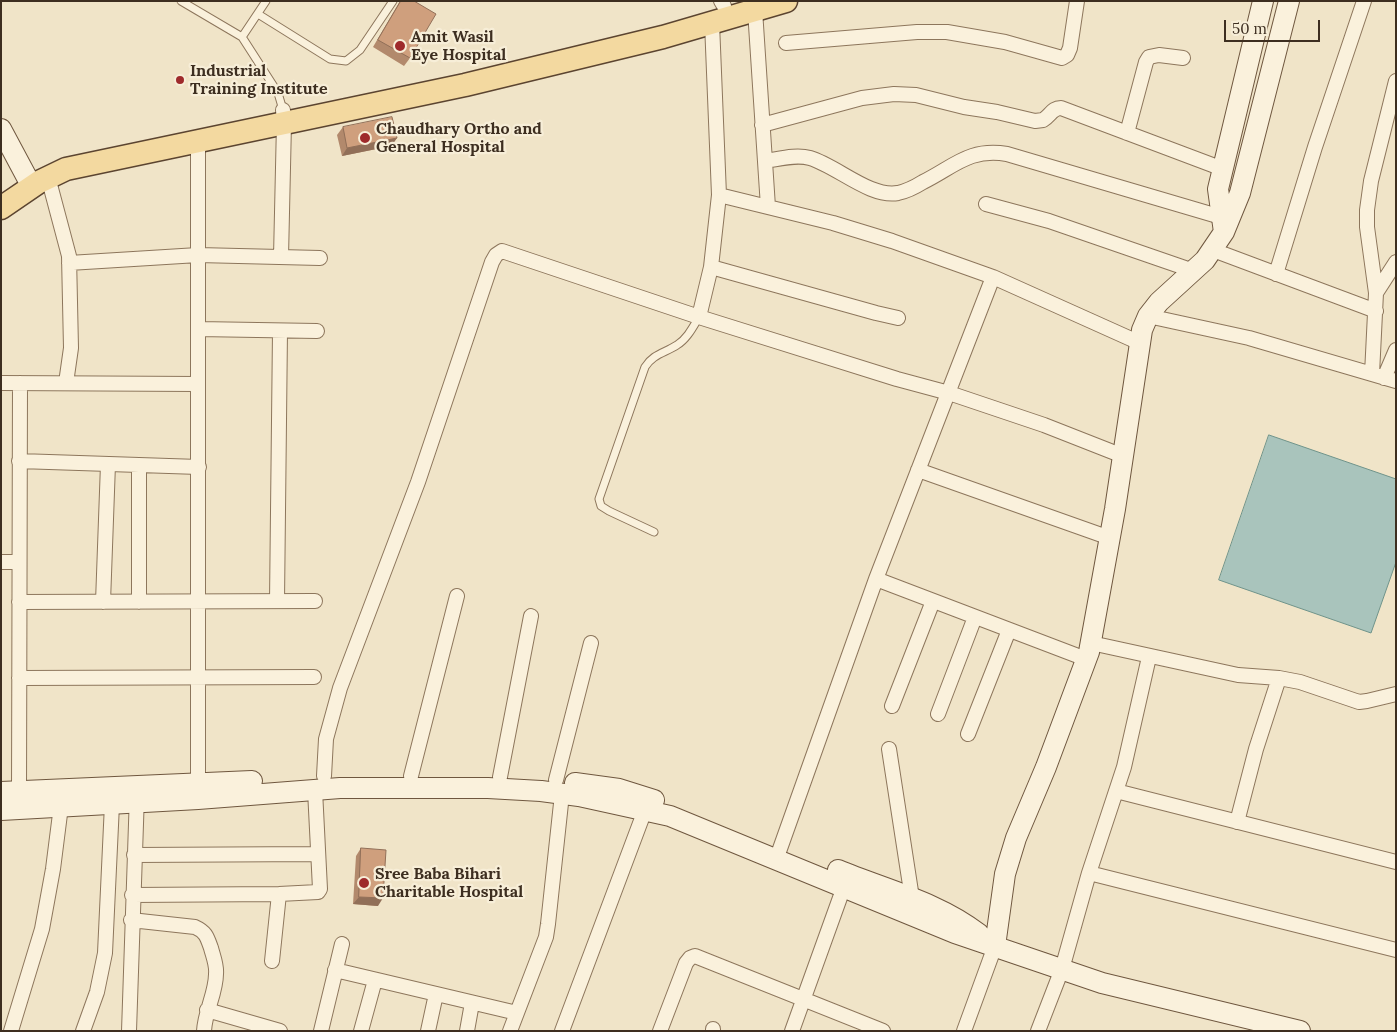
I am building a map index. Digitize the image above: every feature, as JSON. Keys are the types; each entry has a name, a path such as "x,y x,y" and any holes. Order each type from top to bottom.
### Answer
{"main road":[{"path":"25,186 66,169 198,141 284,116 462,72 730,8 786,1"},
{"path":"1,208 25,186 64,158 284,116"}],"street":[{"path":"786,43 917,32 946,32 1005,42 1062,58 1067,55 1070,48 1076,1"},
{"path":"1222,224 1218,189 1263,1"},
{"path":"964,1031 995,946 1005,874 1016,838 1046,767 1089,651 1110,538 1142,330 1148,316 1159,302 1194,271 1213,250 1222,224 1240,193 1290,1"},
{"path":"1276,274 1315,147 1364,1"},
{"path":"730,8 762,125 768,207"},
{"path":"699,317 711,266 719,195 730,8"},
{"path":"1127,133 1149,57 1159,55 1183,58"},
{"path":"1384,378 1376,312 1376,293 1367,227 1368,196 1396,81"},
{"path":"762,125 862,98 894,94 916,95 1035,121 1043,120 1052,110 1061,108 1223,169"},
{"path":"281,257 284,116"},
{"path":"1,129 25,186"},
{"path":"198,141 198,792"},
{"path":"765,161 800,156 810,158 864,185 877,190 897,193 911,189 968,157 992,152 1007,154 1222,224"},
{"path":"1,158 25,186 69,256 70,348 66,383"},
{"path":"719,195 864,232 993,277 1140,343"},
{"path":"986,204 1049,221 1194,271"},
{"path":"1213,250 1376,312"},
{"path":"132,895 279,894 318,892 320,890 318,854 320,783 326,739 340,688 418,482 496,255 502,252 699,317 897,379 949,393 1044,425 1123,456"},
{"path":"68,263 198,255 320,258"},
{"path":"1376,293 1390,282 1396,262"},
{"path":"711,266 898,318"},
{"path":"778,854 876,579 993,277"},
{"path":"1148,316 1249,338 1384,378"},
{"path":"198,329 317,331"},
{"path":"277,601 280,330"},
{"path":"1384,378 1396,350"},
{"path":"1,383 198,384"},
{"path":"20,383 18,678 10,792 137,795 320,783 340,788 488,788 541,791 559,787 619,790 675,807 778,854"},
{"path":"19,461 199,467"},
{"path":"103,602 108,464"},
{"path":"139,602 140,465"},
{"path":"918,470 1110,538"},
{"path":"1,562 19,562"},
{"path":"876,579 1009,630 1089,651 1149,657 1238,674 1280,678 1300,682 1359,702 1367,702 1396,694"},
{"path":"412,776 457,596"},
{"path":"19,602 315,600"},
{"path":"892,706 933,601"},
{"path":"500,777 531,616"},
{"path":"938,714 975,617"},
{"path":"968,734 1009,630"},
{"path":"510,1031 543,944 548,924 559,787 591,643"},
{"path":"1038,1031 1062,969 1089,873 1124,767 1149,657"},
{"path":"18,678 314,677"},
{"path":"1237,822 1258,741 1280,678"},
{"path":"889,749 909,905"},
{"path":"320,783 338,775 500,777 559,787 670,816 778,854 909,905 955,933 1102,983 1300,1031"},
{"path":"1116,791 1396,862"},
{"path":"1,810 112,804 137,795"},
{"path":"129,1031 131,920 137,795"},
{"path":"82,1031 97,992 105,953 112,804"},
{"path":"11,1031 42,929 53,869 61,806"},
{"path":"562,1031 644,810"},
{"path":"134,855 318,854"},
{"path":"1089,873 1396,950"},
{"path":"792,1031 846,881"},
{"path":"272,961 279,894"},
{"path":"131,920 195,927 202,930 207,936 216,966 216,974 204,1031"},
{"path":"321,1031 342,944"},
{"path":"660,1031 686,964 690,958 695,956 883,1031"},
{"path":"335,970 517,1013"},
{"path":"361,1031 375,980"},
{"path":"428,1031 436,994"},
{"path":"467,1031 472,1003"},
{"path":"207,1010 280,1031"}],"lane":[{"path":"182,1 242,37 278,93 284,116"},
{"path":"242,37 266,1"},
{"path":"258,14 330,59 346,61 360,50 393,1"},
{"path":"654,532 609,511 601,506 599,499 645,367 654,356 677,345 684,339 699,317"}],"water":[{"path":"1269,435 1396,479 1396,562 1371,633 1219,580"}],"building":[{"path":"401,1 414,1 436,14 410,58 378,40"},
{"path":"392,117 397,138 347,148 343,127"},
{"path":"361,848 386,850 383,898 359,897"}],"place":[{"name":"Amit Wasil Eye Hospital","path":"400,46"},
{"name":"Industrial Training Institute","path":"180,80"},
{"name":"Chaudhary Ortho and General Hospital","path":"365,138"},
{"name":"Sree Baba Bihari Charitable Hospital","path":"364,883"}]}
